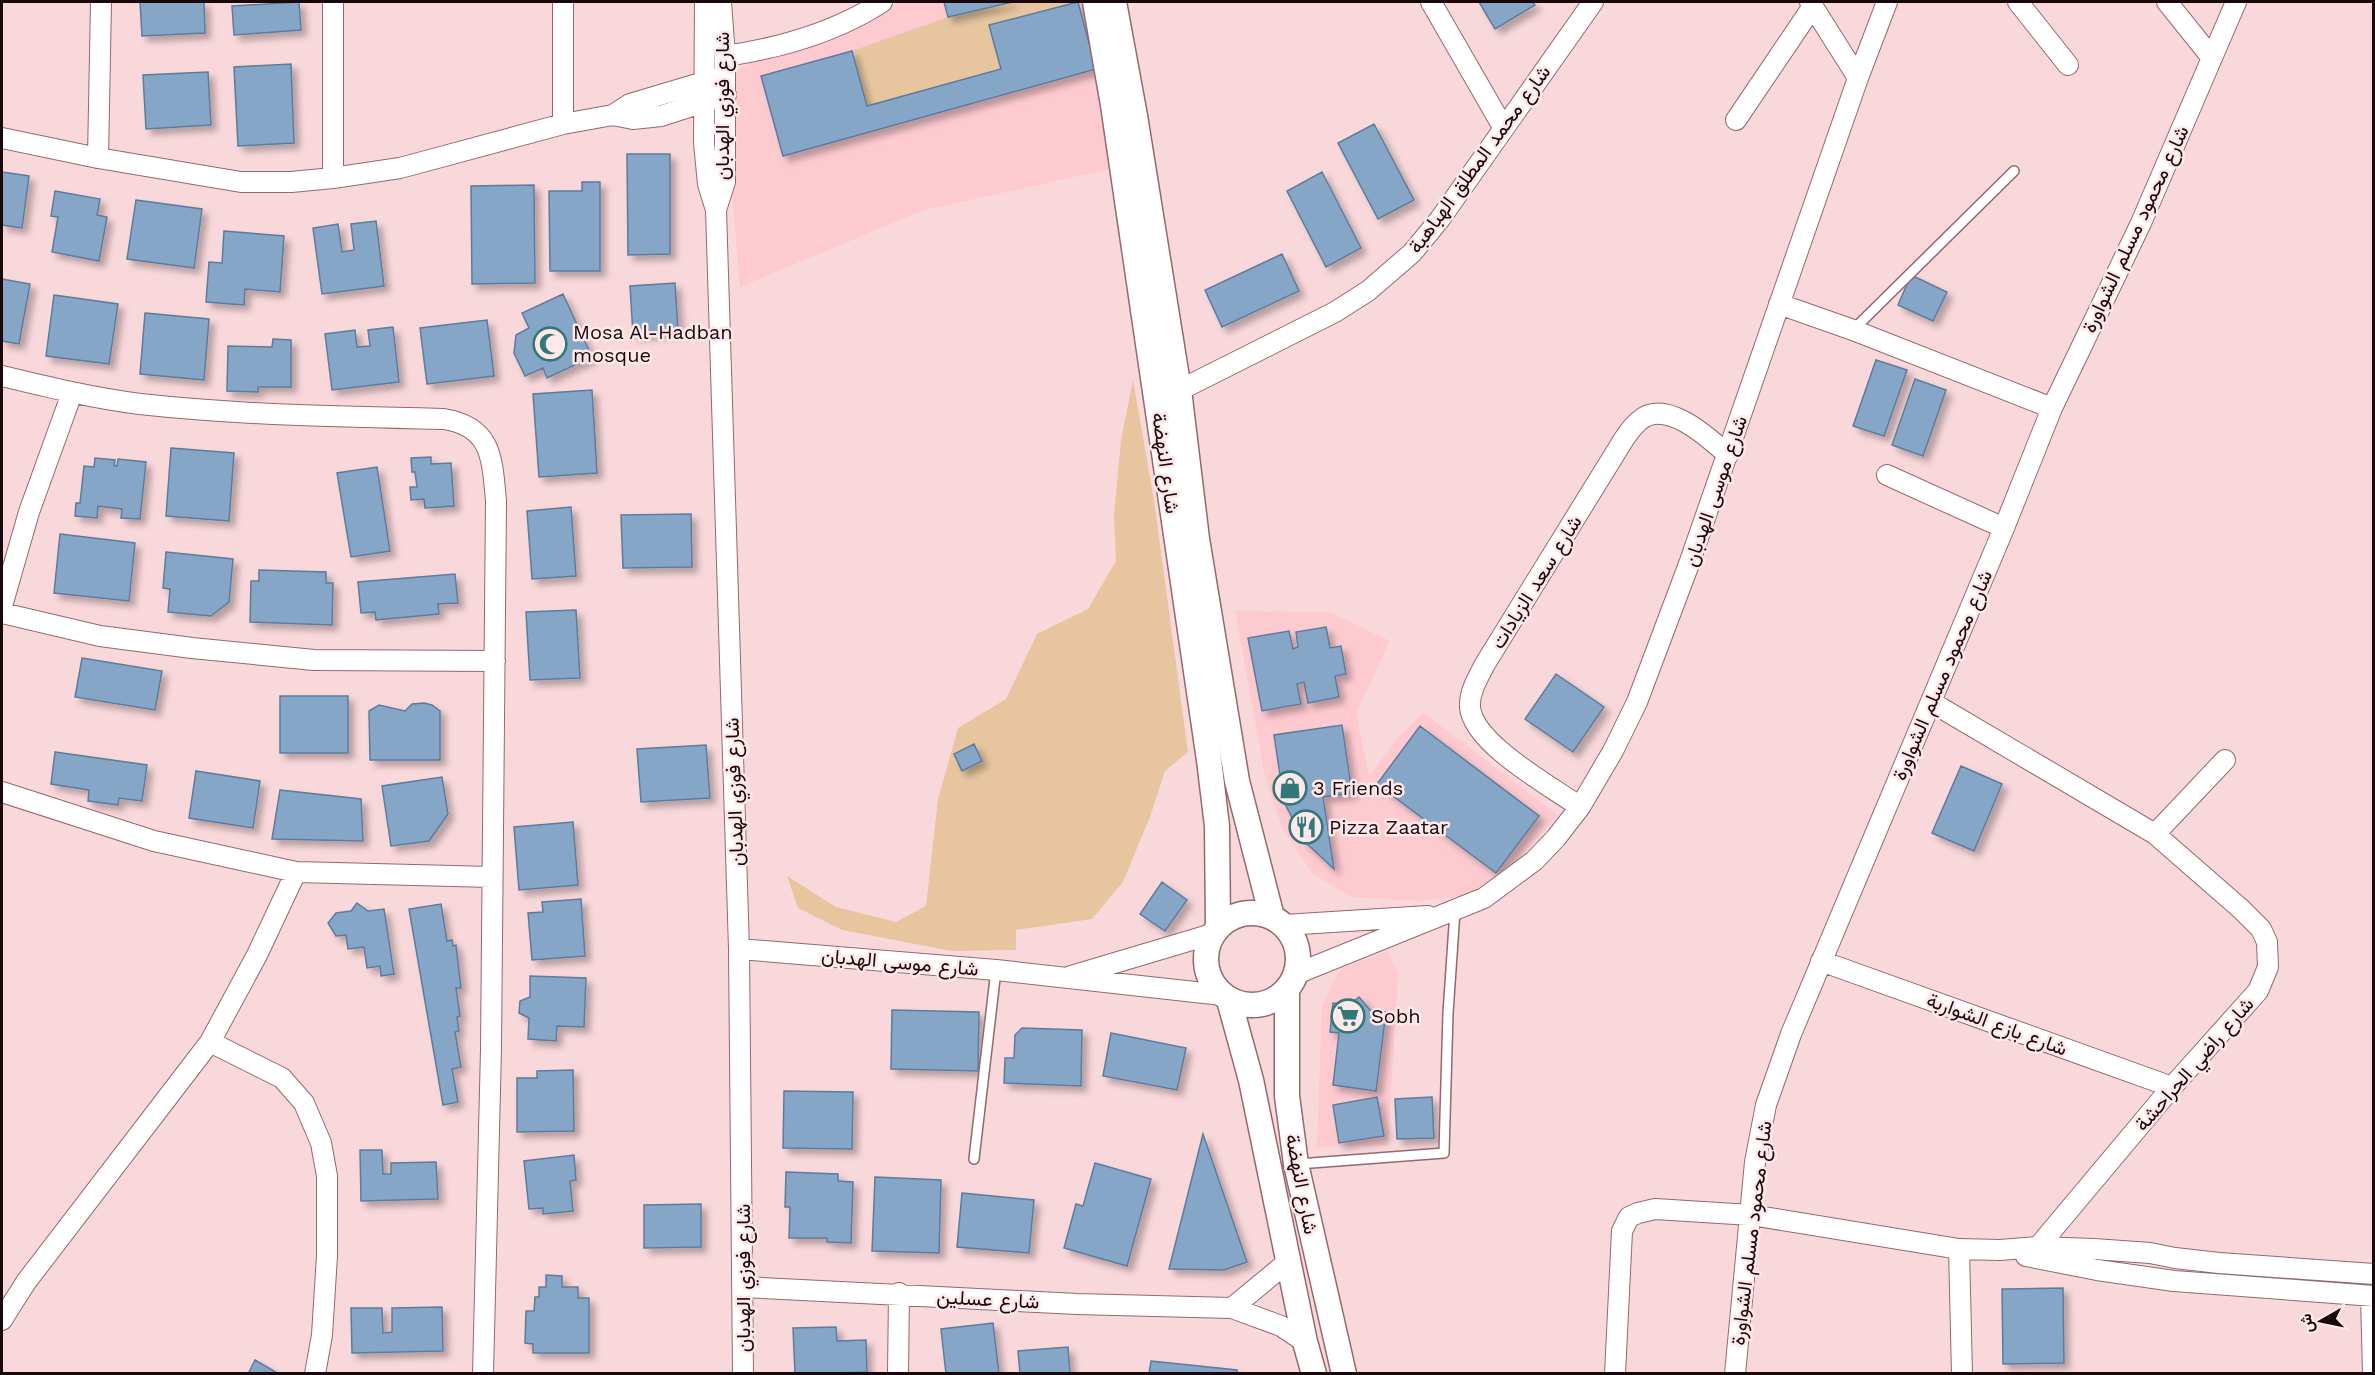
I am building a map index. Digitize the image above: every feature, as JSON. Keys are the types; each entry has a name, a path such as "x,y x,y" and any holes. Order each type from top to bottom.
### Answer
{"street":[{"path":"98,158 101,2"},
{"path":"333,2 333,178"},
{"path":"563,2 563,124"},
{"name":"شارع فوزي الهدبان","path":"705,2 704,142 708,184 716,210 739,949 744,1287 743,1374"},
{"name":"شارع فوزي الهدبان","path":"716,210 725,182 726,95 721,2"},
{"path":"613,116 630,104 706,81 725,66 756,51 828,30 860,16 882,2"},
{"name":"شارع النهضة","path":"1095,2 1113,105 1157,401 1217,826 1215,931"},
{"name":"شارع النهضة","path":"1114,2 1135,116 1179,390 1197,539 1237,781 1278,921"},
{"path":"1431,2 1503,127"},
{"name":"شارع محمد المطلق الهباهبة","path":"1157,401 1335,312 1389,274 1412,254 1440,219 1593,2"},
{"name":"شارع موسى الهدبان","path":"1291,983 1484,898 1534,861 1556,838 1580,807 1614,751 1637,702 1728,455 1858,78 1887,2"},
{"path":"2018,2 2068,66"},
{"path":"2167,2 2212,58"},
{"name":"شارع محمود مسلم الشواورة","path":"1735,1374 1755,1162 1766,1105 1791,1034 2004,528 2052,408 2141,223 2236,2"},
{"path":"1736,120 1812,4 1858,78"},
{"path":"2,138 98,158 241,182 291,182 400,168 563,124 613,116 633,119 661,116 726,95"},
{"path":"661,116 678,118 692,127 704,142"},
{"path":"1779,304 1853,330 2052,408"},
{"path":"2,376 72,393 139,404 256,414 444,419 461,422 477,431 486,445 492,462 496,501 491,1049 483,1374"},
{"path":"2,606 29,512 72,393"},
{"name":"شارع سعد الزيادات","path":"1580,807 1492,746 1474,724 1470,707 1471,692 1485,664 1617,449 1640,419 1653,414 1677,417 1701,431 1728,455"},
{"path":"1887,475 2004,528"},
{"path":"2,613 100,636 192,648 314,660 495,662"},
{"name":"شارع راضي الحراحشة","path":"1931,702 2155,834 2261,929 2267,942 2268,967 2258,991 2172,1087 2038,1247"},
{"path":"2155,834 2225,760"},
{"path":"2,792 154,841 296,872 492,877"},
{"path":"2,1320 26,1282 210,1042 257,955 296,872"},
{"path":"1243,913 1257,913 1278,921 1292,935 1297,948 1298,961 1291,983 1277,999 1259,1005 1241,1005 1226,998 1213,985 1206,967 1207,947 1215,931 1229,918 1243,913"},
{"name":"شارع موسى الهدبان","path":"1278,921 1450,913"},
{"name":"شارع موسى الهدبان","path":"1061,979 1215,931"},
{"name":"شارع موسى الهدبان","path":"739,949 996,970 1226,998"},
{"name":"شارع بازع الشواربة","path":"1821,961 2172,1087"},
{"name":"شارع النهضة","path":"1291,983 1287,1096 1296,1164 1344,1374"},
{"name":"شارع النهضة","path":"1226,998 1251,1080 1290,1260 1305,1342 1314,1374"},
{"path":"210,1042 282,1078 304,1103 321,1143 327,1176 327,1256 322,1335 315,1374"},
{"path":"1615,1374 1622,1232 1629,1218 1655,1209 1751,1215 1959,1249 2000,1250 2038,1247 2151,1253 2219,1263 2373,1274"},
{"path":"1959,1249 1962,1374"},
{"path":"2000,1250 2097,1270 2174,1281 2372,1296 2373,1374"},
{"path":"2174,1281 2175,1258"},
{"path":"1232,1308 1290,1260"},
{"path":"2217,1285 2219,1263"},
{"name":"شارع عسلين","path":"744,1287 899,1293 1077,1304 1232,1308 1281,1326 1305,1342"},
{"path":"897,1374 899,1293"}],"lane":[{"path":"1853,330 2014,171"},
{"path":"1296,1164 1444,1153 1450,913"},
{"path":"974,1159 996,970"}],"shaded area":[{"path":"900,2 1087,2 1111,169 924,210 740,287 731,180 732,85 739,69 756,60 837,39"},
{"path":"1013,2 1075,2 989,25 1001,69 867,106 852,51 948,17"},
{"path":"1133,380 1154,500 1188,752 1165,771 1150,817 1123,882 1092,919 1016,930 1016,950 952,951 842,930 798,908 787,876 836,907 896,922 926,906 938,799 958,728 1006,699 1037,634 1088,609 1116,561 1114,516 1121,440"},
{"path":"1235,611 1330,612 1390,641 1356,713 1369,776 1397,738 1424,713 1558,815 1502,877 1471,895 1420,901 1351,897 1313,874 1282,828 1264,772"},
{"path":"1387,951 1398,973 1388,1146 1317,1147 1322,1006 1340,969"}],"building":[{"path":"140,2 204,2 205,33 142,36"},
{"path":"299,2 301,30 234,35 232,6"},
{"path":"944,2 1013,2 948,17"},
{"path":"1078,2 1096,69 783,156 761,76 852,51 867,106 1001,69 989,25"},
{"path":"1479,2 1533,2 1535,5 1495,29"},
{"path":"291,64 294,143 238,146 234,67"},
{"path":"208,72 211,125 146,129 143,75"},
{"path":"1374,124 1414,200 1378,219 1338,143"},
{"path":"627,154 670,154 670,254 628,255"},
{"path":"2,172 29,176 22,228 2,225"},
{"path":"1322,172 1361,248 1326,267 1287,191"},
{"path":"582,182 600,182 600,271 550,271 549,191 582,191"},
{"path":"534,185 535,283 472,284 471,186"},
{"path":"55,191 100,199 97,215 107,217 99,261 52,252 58,217 51,216"},
{"path":"136,200 202,209 194,268 127,259"},
{"path":"376,221 384,286 322,294 313,228 338,224 342,252 354,250 351,224"},
{"path":"224,231 284,236 280,292 245,289 244,305 206,302 209,262 222,263"},
{"path":"1282,254 1299,291 1222,327 1205,290"},
{"path":"1911,275 1947,292 1933,321 1898,305"},
{"path":"2,279 30,284 19,344 2,341"},
{"path":"675,283 678,331 633,335 630,286"},
{"name":"Mosa Al-Hadban mosque","path":"563,294 592,357 547,378 543,368 525,376 514,353 516,335 529,328 522,313"},
{"path":"54,295 118,304 109,364 46,356"},
{"path":"145,313 209,319 204,380 140,374"},
{"path":"487,320 494,376 427,384 420,328"},
{"path":"393,327 399,382 332,390 325,334 355,330 357,347 370,346 368,330"},
{"path":"273,339 291,340 291,387 258,387 258,392 227,391 228,346 272,347"},
{"path":"1876,360 1907,370 1884,436 1853,426"},
{"path":"1915,379 1946,390 1923,456 1892,445"},
{"path":"592,390 597,473 539,477 533,394"},
{"path":"171,448 234,453 229,521 166,516"},
{"path":"431,457 431,464 451,463 454,506 425,508 424,499 411,500 410,487 417,487 415,472 412,472 411,458"},
{"path":"95,458 115,460 114,466 117,466 118,459 146,462 140,519 121,518 122,509 98,506 97,518 75,516 76,503 80,503 84,466 94,467"},
{"path":"377,467 390,551 351,557 337,473"},
{"path":"571,507 576,576 532,579 527,511"},
{"path":"691,514 692,567 623,568 621,515"},
{"path":"60,534 135,543 129,601 54,593"},
{"path":"166,552 233,559 229,602 211,616 168,612 170,589 163,588"},
{"path":"259,570 326,572 326,583 333,583 332,625 250,622 251,581 259,581"},
{"path":"455,574 458,603 438,604 439,614 376,620 375,612 361,613 358,582"},
{"path":"576,610 580,678 530,680 526,612"},
{"path":"1326,627 1330,648 1341,646 1346,674 1335,676 1339,697 1308,703 1304,682 1297,684 1301,704 1262,711 1248,638 1289,631 1293,649 1298,647 1296,632"},
{"path":"82,658 162,671 155,710 75,697"},
{"path":"1556,674 1604,707 1573,752 1525,719"},
{"path":"280,696 348,696 348,753 280,753"},
{"path":"424,703 440,711 440,760 370,760 369,711 379,705 405,711 412,704"},
{"path":"1342,725 1352,793 1323,797 1334,869 1304,841 1284,802 1274,735"},
{"path":"1420,726 1539,816 1496,873 1377,784"},
{"path":"974,744 982,761 962,771 954,754"},
{"path":"706,745 710,798 641,802 637,749"},
{"path":"55,752 147,765 142,801 119,798 118,805 88,801 89,790 51,784"},
{"path":"1961,766 2002,784 1974,851 1932,833"},
{"path":"196,771 260,781 253,828 189,818"},
{"path":"442,777 448,814 429,841 391,846 382,786"},
{"path":"280,790 361,799 363,841 272,839"},
{"path":"573,822 578,885 519,890 514,827"},
{"path":"1162,882 1187,900 1165,931 1140,914"},
{"path":"581,899 585,956 532,960 528,913 543,912 542,902"},
{"path":"357,903 368,911 384,909 394,974 381,976 380,966 367,968 364,947 348,949 346,935 336,936 328,923 336,913 351,911"},
{"path":"441,904 447,941 452,940 453,946 456,945 461,988 456,988 460,1016 457,1017 459,1031 455,1032 461,1067 452,1069 458,1102 443,1105 409,909"},
{"path":"530,976 586,978 584,1027 557,1026 556,1041 528,1039 529,1018 519,1013 520,1001 530,997"},
{"path":"1359,997 1370,1010 1386,1012 1376,1091 1333,1085 1339,1033 1330,1032 1333,1003 1349,1005"},
{"path":"892,1010 979,1012 978,1071 891,1069"},
{"path":"1022,1028 1082,1030 1081,1086 1004,1083 1005,1058 1014,1058 1015,1035"},
{"path":"1111,1033 1186,1048 1177,1090 1103,1076"},
{"path":"573,1070 574,1131 517,1132 517,1078 537,1078 537,1071"},
{"path":"784,1091 853,1092 852,1149 783,1148"},
{"path":"1377,1097 1384,1136 1339,1143 1333,1105"},
{"path":"1432,1097 1434,1138 1397,1139 1395,1099"},
{"path":"1203,1134 1247,1262 1224,1270 1169,1269"},
{"path":"360,1150 382,1150 383,1174 391,1174 391,1163 436,1162 438,1199 361,1201"},
{"path":"574,1155 576,1180 570,1181 573,1211 543,1214 543,1208 529,1209 524,1161"},
{"path":"1095,1163 1151,1179 1127,1266 1064,1248 1076,1204 1083,1206"},
{"path":"786,1172 838,1174 838,1181 853,1182 851,1243 827,1242 827,1238 789,1238 790,1207 785,1207"},
{"path":"875,1177 941,1180 939,1253 872,1251"},
{"path":"962,1193 1034,1200 1029,1253 957,1247"},
{"path":"701,1204 701,1247 644,1248 644,1205"},
{"path":"546,1275 562,1276 562,1287 578,1287 578,1298 589,1298 589,1353 533,1353 533,1344 525,1343 526,1311 534,1311 535,1297 539,1297 539,1287 546,1287"},
{"path":"2063,1288 2064,1363 2003,1364 2002,1289"},
{"path":"442,1307 443,1351 352,1353 351,1308 382,1308 383,1333 392,1332 392,1308"},
{"path":"993,1323 999,1374 946,1374 941,1329"},
{"path":"836,1327 837,1341 866,1340 867,1372 795,1374 793,1328"},
{"path":"1068,1347 1070,1374 1020,1374 1018,1351"},
{"path":"255,1360 279,1374 248,1374"},
{"path":"1151,1361 1237,1370 1237,1374 1149,1374"}],"place":[{"name":"Mosa Al-Hadban mosque","path":"550,344"},
{"name":"3 Friends","path":"1290,788"},
{"name":"Pizza Zaatar","path":"1306,827"},
{"name":"Sobh","path":"1348,1016"}]}
